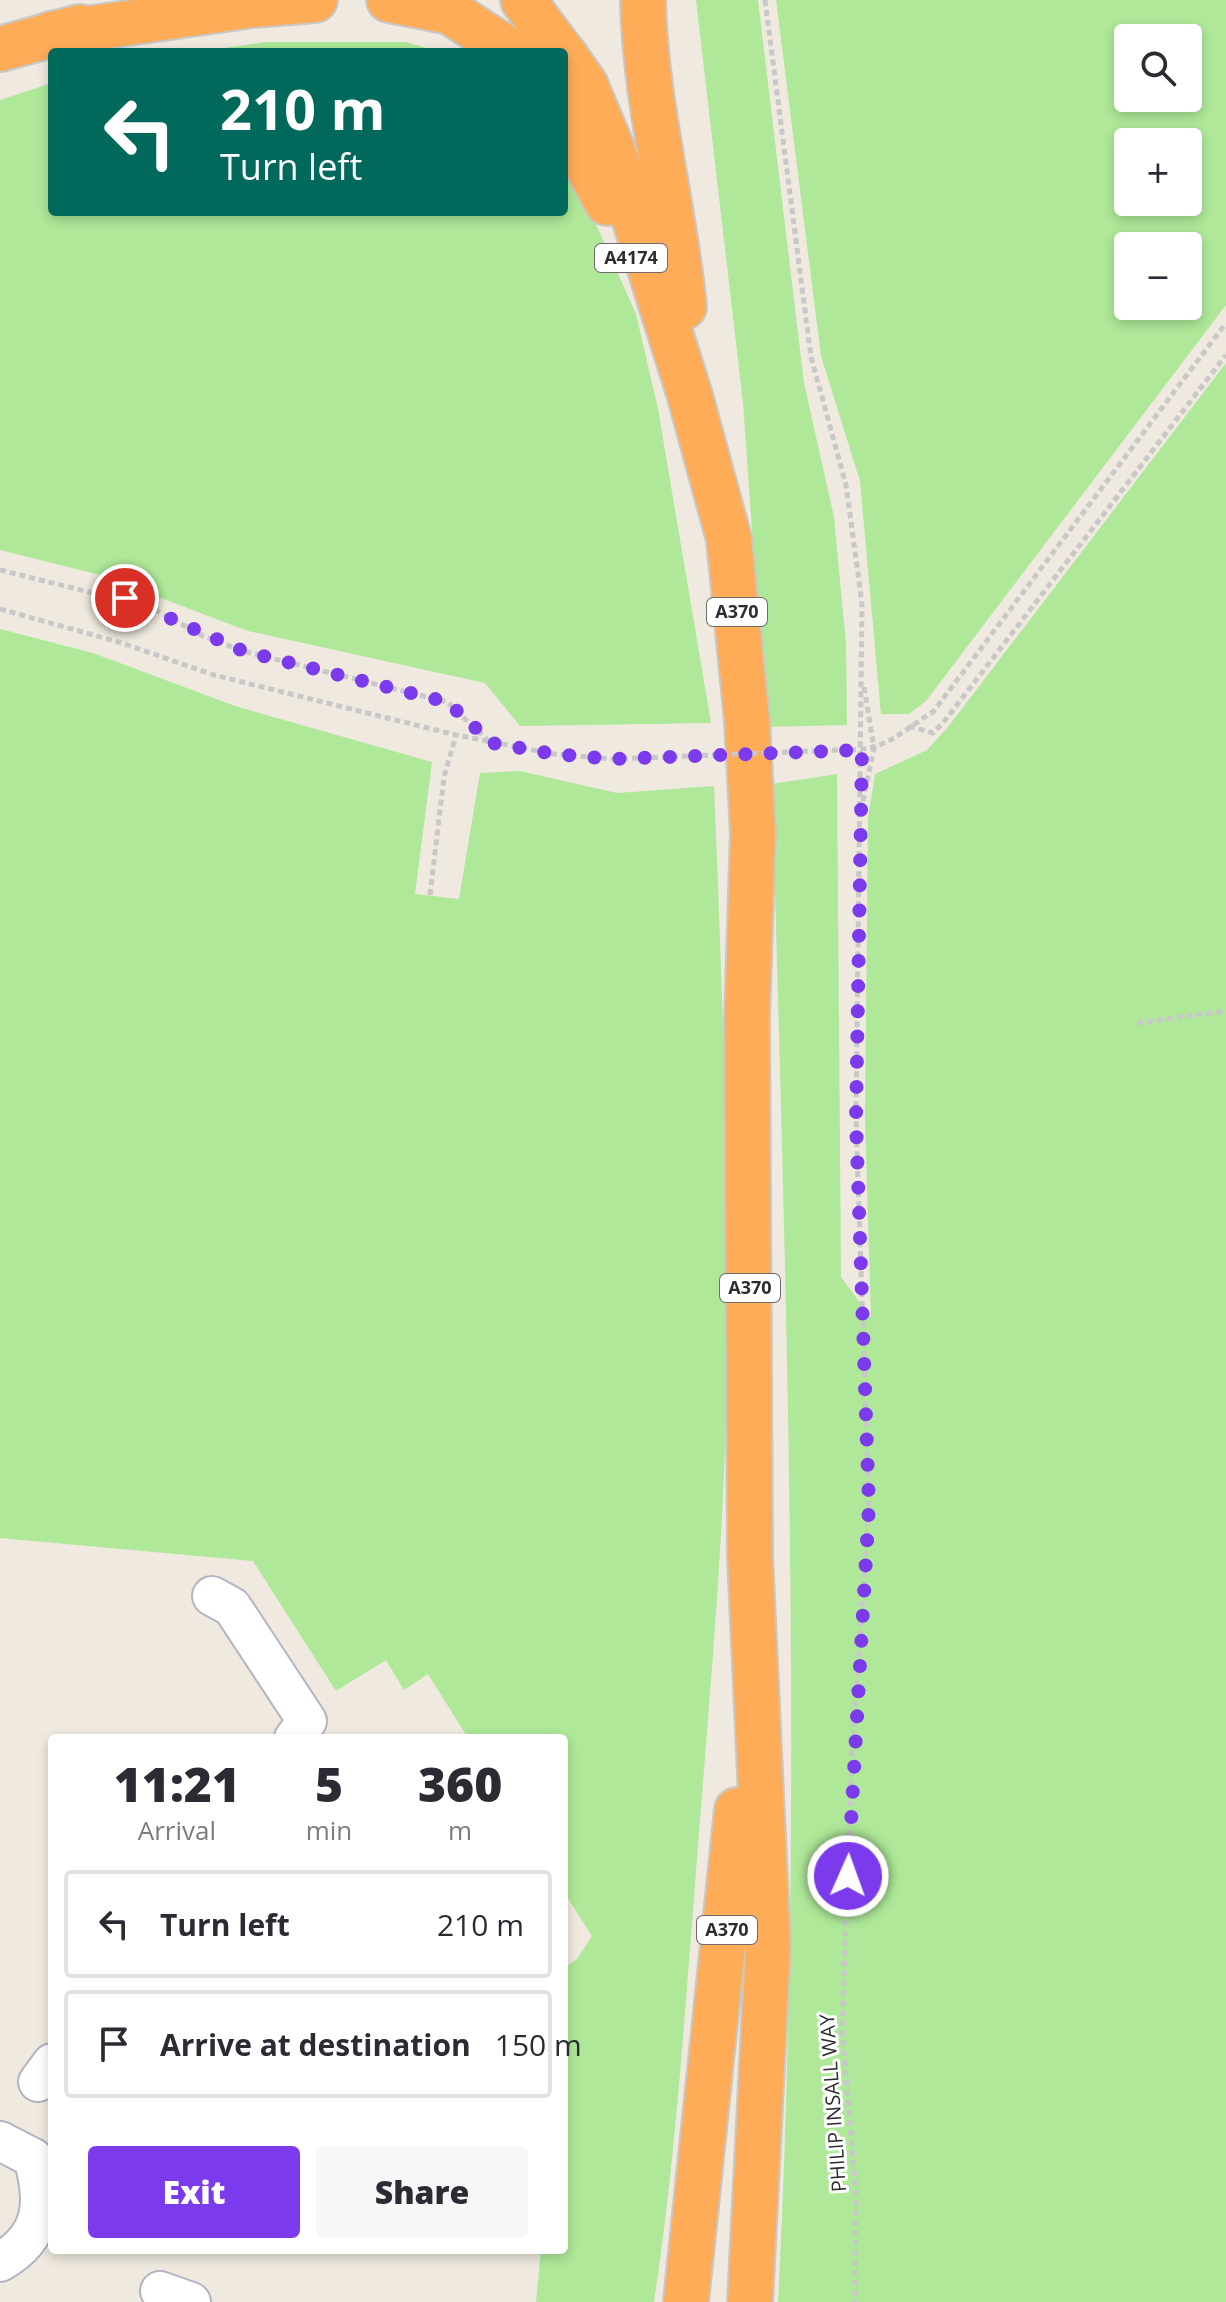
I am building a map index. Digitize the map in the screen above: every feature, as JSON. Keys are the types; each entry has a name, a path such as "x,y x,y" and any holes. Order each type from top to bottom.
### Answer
{"highway":[{"path":"51,34 118,0"},
{"path":"0,49 187,0"},
{"path":"51,34 253,5 315,0"},
{"path":"389,0 450,12 506,48"},
{"name":"A370","path":"523,0 559,48"},
{"name":"A370","path":"643,0 647,70 663,152 679,272 690,396"},
{"name":"A370","path":"568,60 585,84 613,151 690,396 729,539 748,735 753,833 747,1019 750,1556 735,1854 686,2302"},
{"name":"A4174","path":"568,130 605,198 690,396"},
{"path":"750,1556 768,1946 750,2302"}],"lane":[{"path":"212,1596 232,1607 307,1721 297,1734"},
{"path":"0,2141 33,2158 42,2190 38,2224 12,2256 0,2262"}],"path":[{"path":"765,0 811,357 846,485 862,603 862,680 871,715 874,748 859,819"},
{"path":"0,609 122,643 214,675 456,735 554,754 612,759 874,748 892,742 909,726 933,712 1226,323"},
{"path":"909,726 933,733 943,723 1226,355"},
{"path":"0,570 150,607 203,636 243,651 447,702 492,743"},
{"name":"PHILIP INSALL WAY","path":"855,2302 856,2195 842,2029 852,1753 869,1506 856,1120 862,680"},
{"path":"430,895 444,777 456,735"},
{"path":"1137,1023 1226,1011"}],"green space":[{"path":"696,0 758,0 804,383 834,517 846,644 847,725 766,727 743,403"},
{"path":"776,0 1226,0 1226,305 926,701 909,714 881,714 860,481 821,356"},
{"path":"266,42 406,42 426,48 224,48"},
{"path":"48,84 48,216 568,216 568,171 586,202 636,314 658,409 711,723 520,726 485,683 248,631 100,575 0,550 0,100"},
{"path":"1226,363 1226,2302 778,2302 786,2112 791,1733 787,1353 772,784 837,774 841,1277 871,1318 865,1120 868,819 875,774 927,750 948,727"},
{"path":"0,629 93,653 235,706 432,762 415,894 459,899 480,773 520,771 617,793 714,786 726,1148 726,1431 715,1625 683,2041 668,2198 654,2302 536,2302 541,2254 568,2254 568,1965 577,1959 592,1936 568,1898 568,1734 466,1734 428,1674 404,1690 386,1660 336,1691 253,1561 0,1538"}],"route":[{"path":"125,598 150,607 203,636 243,651 447,702 460,710 492,743 554,754 612,759 862,750 856,1120 869,1506 852,1753 848,1876"}]}
